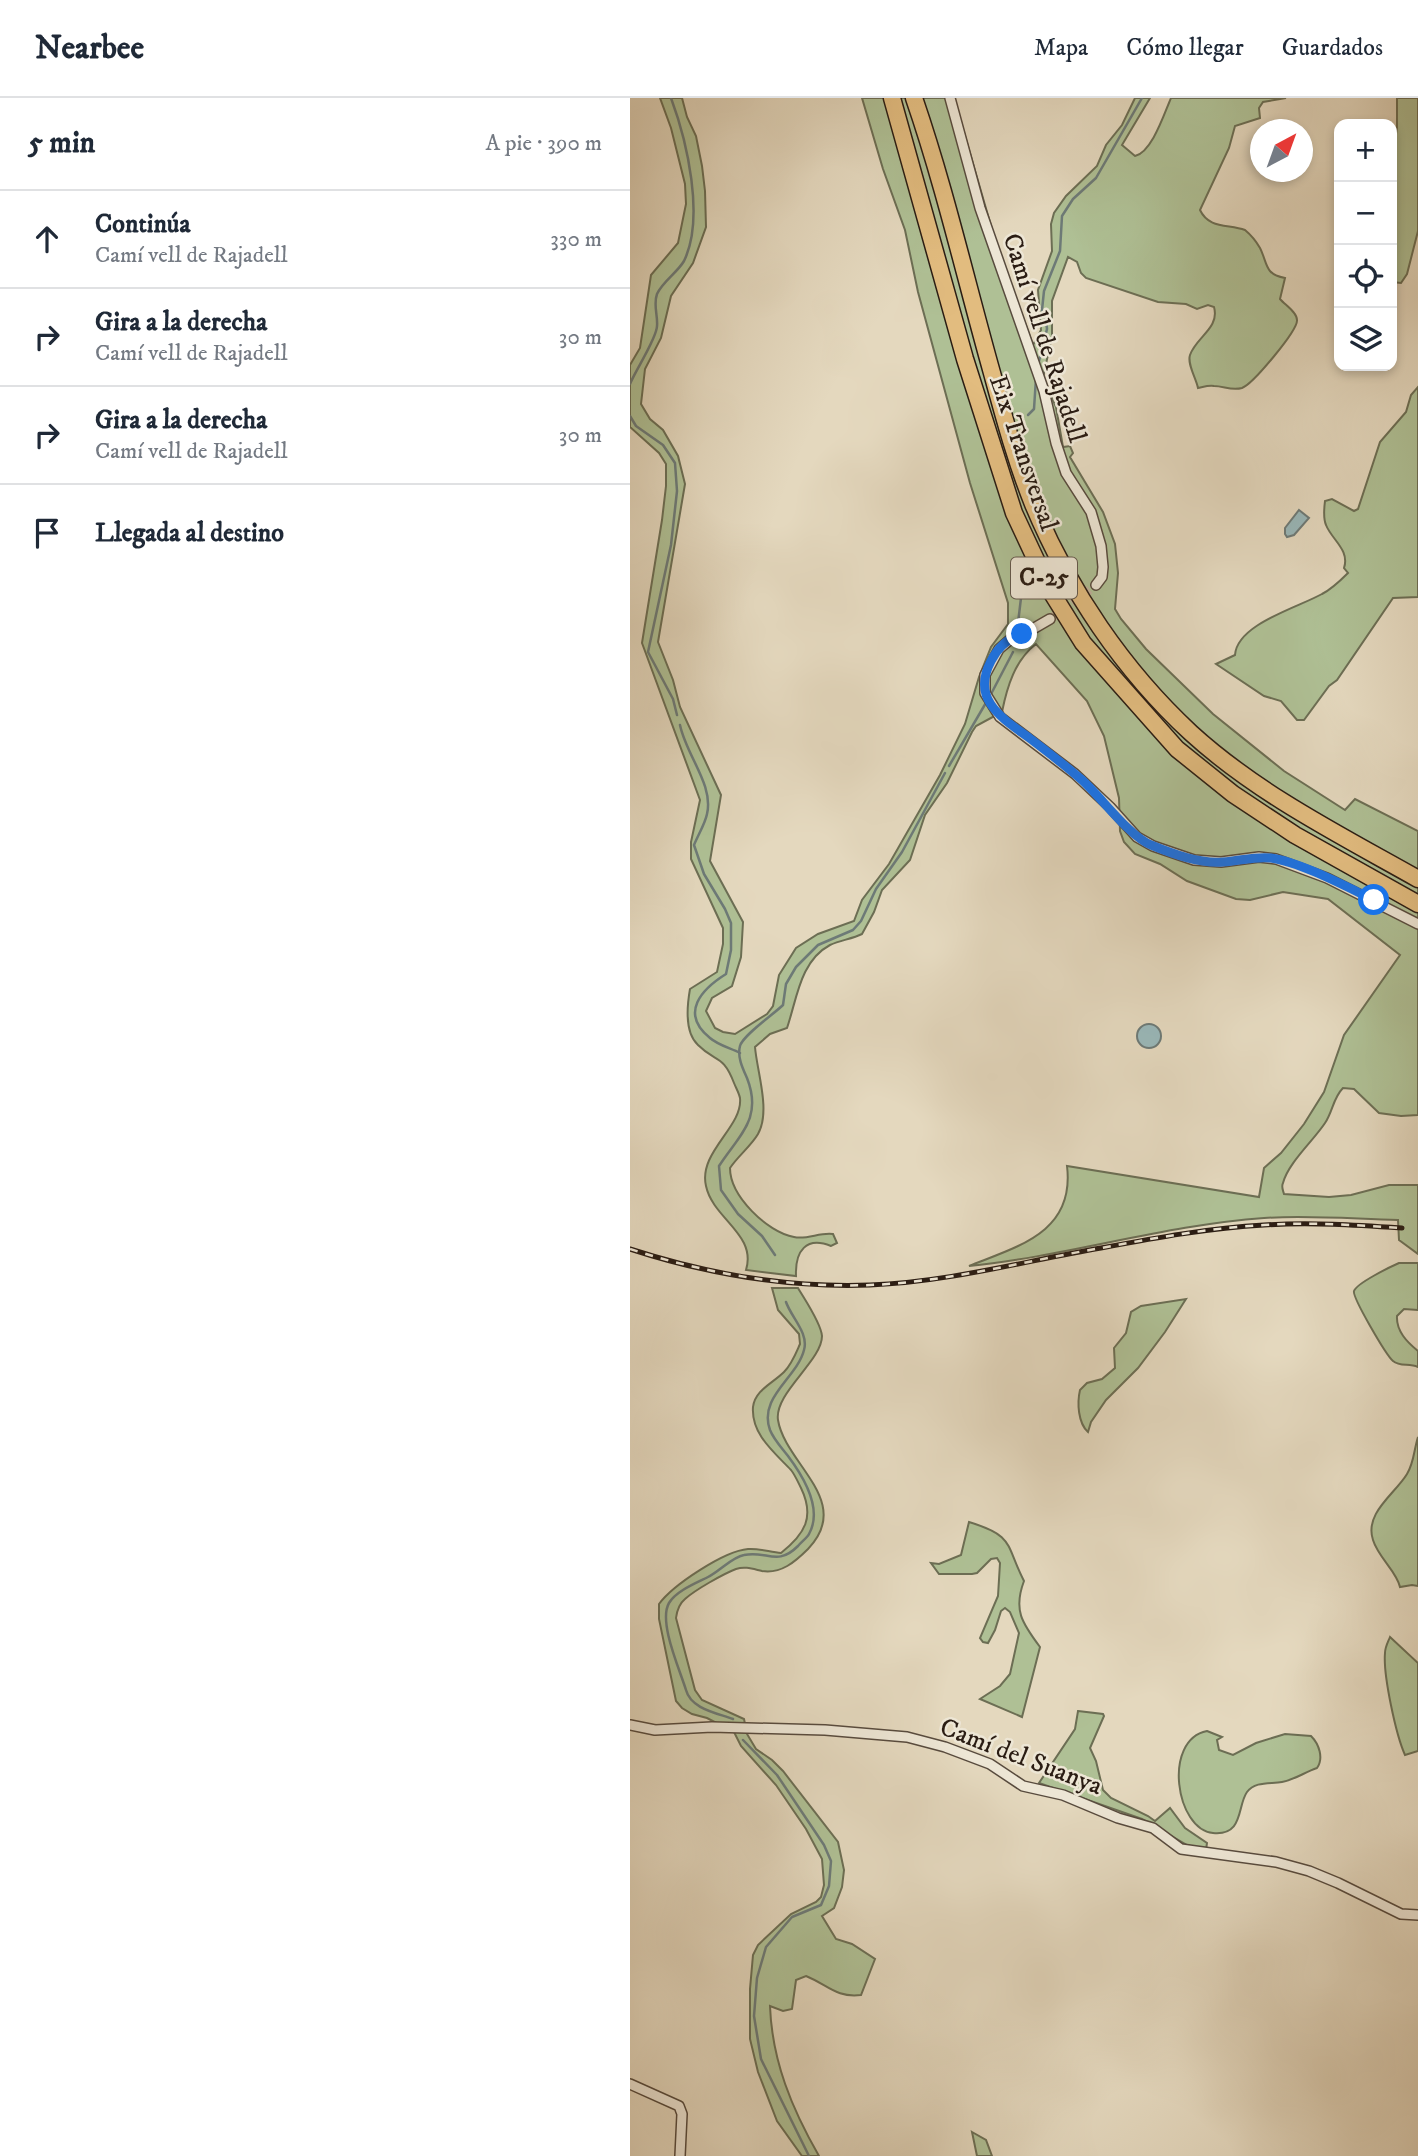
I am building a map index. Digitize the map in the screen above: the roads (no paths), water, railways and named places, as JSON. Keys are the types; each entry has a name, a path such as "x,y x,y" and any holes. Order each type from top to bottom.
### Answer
{"highway":[{"name":"Eix Transversal","path":"892,98 965,359 1014,513 1049,590 1083,643 1177,749 1233,794 1295,835 1418,904"},
{"name":"Eix Transversal","path":"914,98 936,163 1016,457 1039,517 1069,577 1100,629 1152,694 1192,734 1243,776 1418,879"},
{"path":"922,98 936,163"}],"street":[{"name":"Camí vell de Rajadell","path":"950,98 980,208 1044,391 1056,443 1066,472 1091,512 1101,546 1103,567 1102,577 1096,585"},
{"path":"1050,619 1031,631 1013,637 999,649 985,675 985,693 1000,717 1075,774 1137,837 1164,850 1202,861 1221,862 1259,857 1276,859 1327,878 1418,924"},
{"name":"Camí del Suanya","path":"630,1725 655,1730 712,1727 825,1730 907,1737 945,1747 990,1764 1023,1786 1063,1795 1118,1818 1153,1828 1181,1849 1276,1862 1318,1875 1401,1914 1418,1915"},
{"path":"630,2084 679,2106 682,2114 680,2156"}],"water":[{"path":"1299,510 1309,518 1294,535 1287,537 1285,528"},
{"path":"1144,1024 1154,1024 1161,1031 1161,1041 1154,1048 1144,1048 1137,1041 1137,1031"}],"waterway":[{"path":"630,384 656,331 657,294 684,261 693,223 688,157 671,98"},
{"path":"1038,365 1047,329 1042,310 1044,291 1060,251 1062,216 1073,199 1096,178 1142,98"},
{"path":"1028,415 1034,409 1036,378"},
{"path":"630,416 636,426 663,445 675,463 677,491 671,545 648,652 673,699 677,715"},
{"path":"1018,623 1021,598"},
{"path":"990,696 1013,652"},
{"path":"949,766 987,701"},
{"path":"680,725 707,792 706,818 694,845 704,874 731,923 731,950 726,974 702,994 697,1002 696,1020 713,1040 740,1053"},
{"path":"775,1255 762,1236 738,1214 721,1190 719,1166 746,1126 752,1105 751,1092 740,1059 740,1046 742,1041 783,1005 786,984 796,967 818,945 853,930 861,921 876,889 902,852 945,773"},
{"path":"733,1719 699,1706 689,1696 671,1646 666,1611 676,1595 735,1558 752,1554 778,1557 791,1552 809,1534 813,1524 814,1514 809,1493 800,1473 772,1434 768,1418 769,1408 800,1360 805,1344 802,1331 786,1302"},
{"path":"743,1740 777,1775 824,1845 831,1861 829,1886 821,1905 792,1917 766,1947 757,1978 754,2016 761,2059 809,2156"}],"tunnel":[{"path":"1050,619 1096,585"}],"railway":[{"path":"630,1249 689,1266 749,1278 810,1284 870,1285 928,1280 1223,1228 1298,1224 1402,1228"}]}
